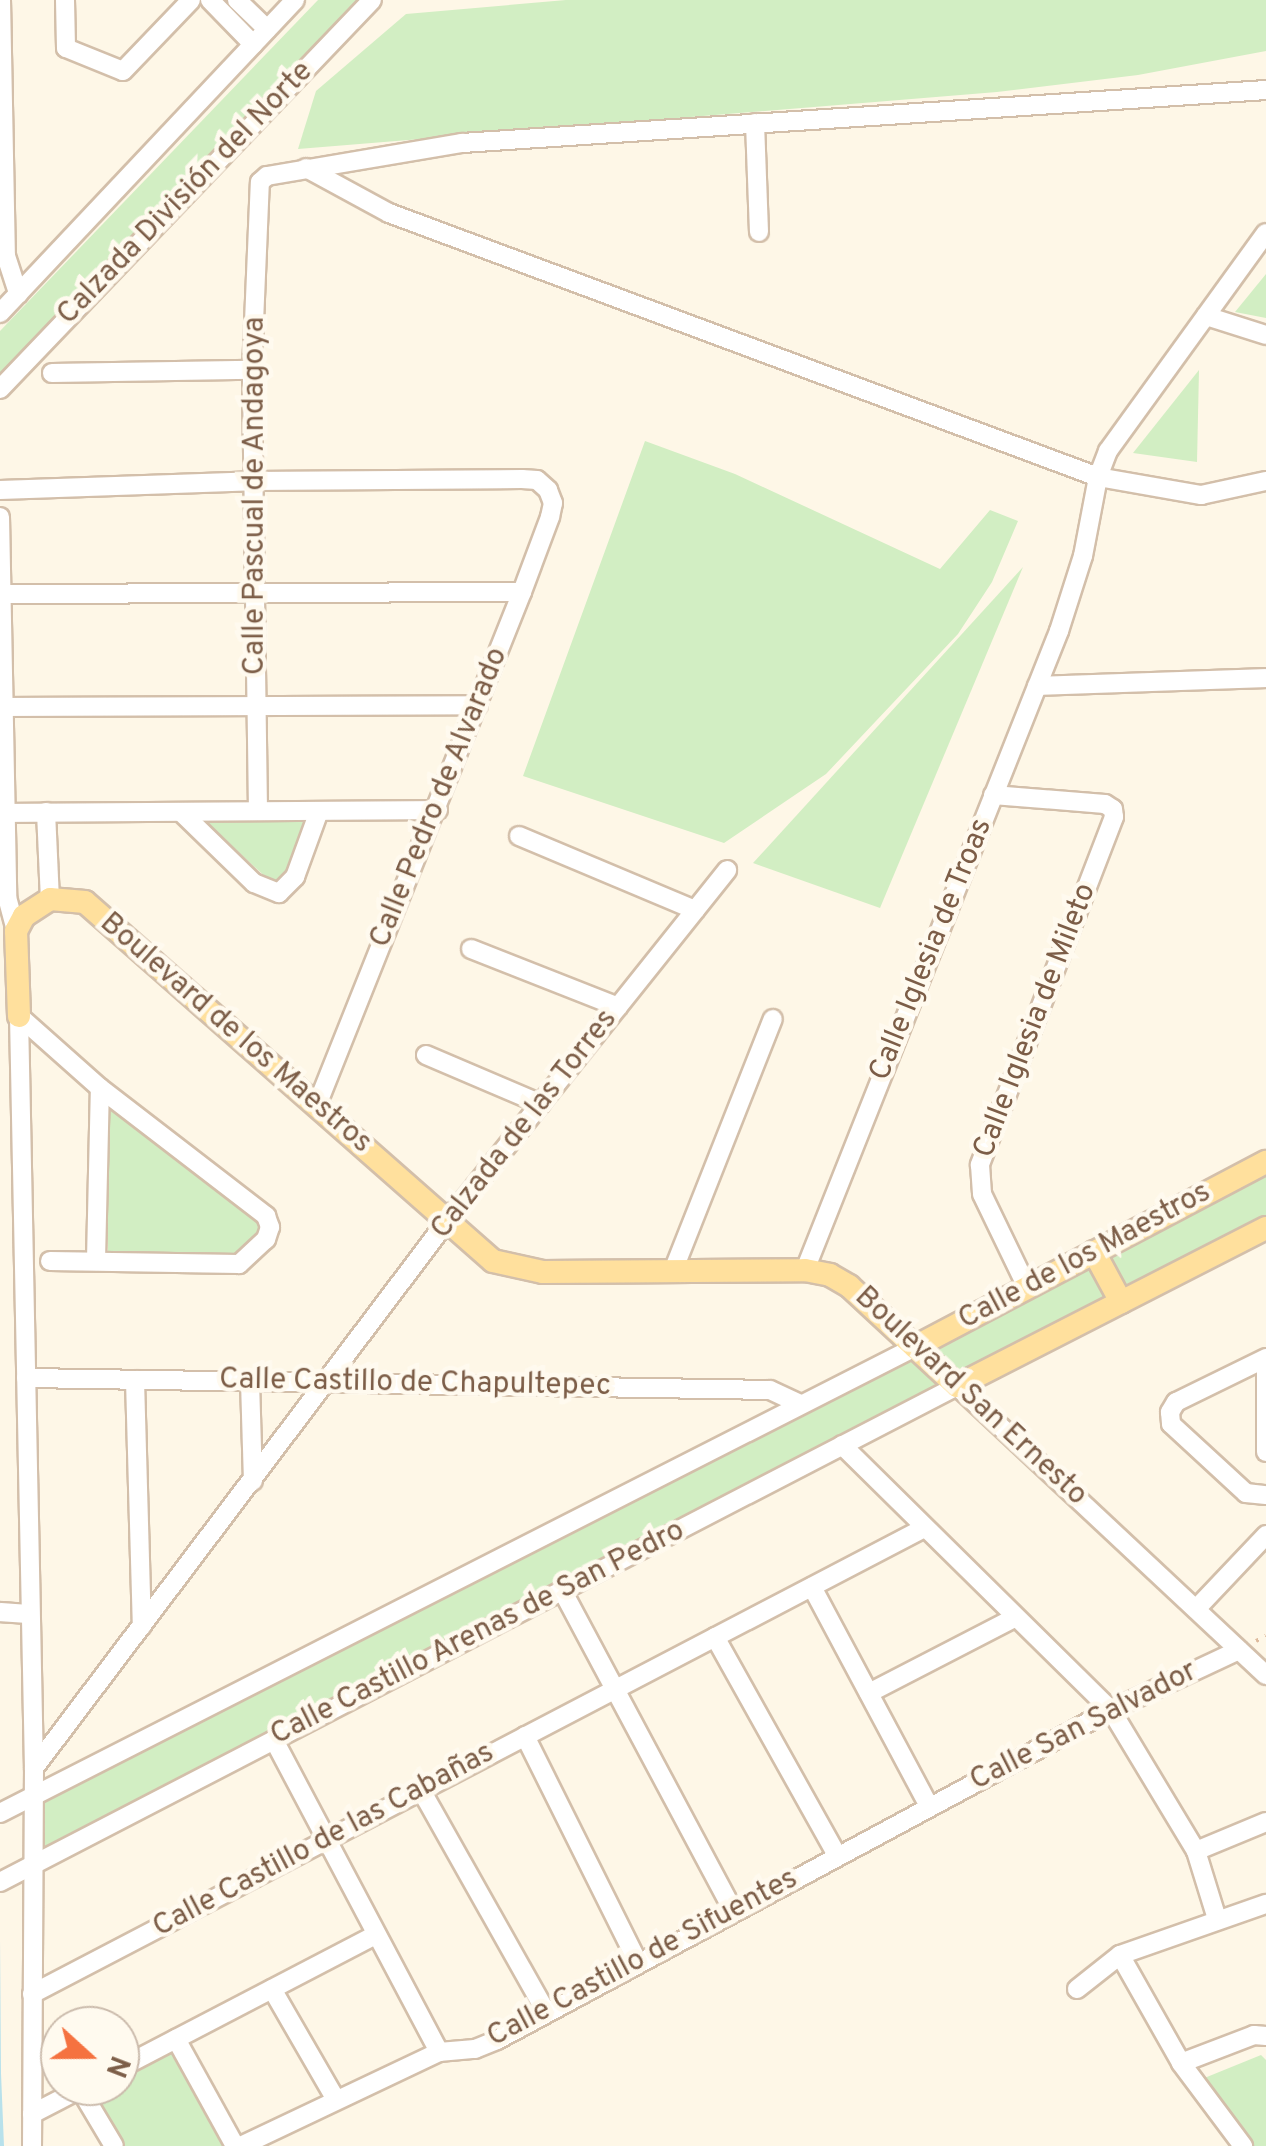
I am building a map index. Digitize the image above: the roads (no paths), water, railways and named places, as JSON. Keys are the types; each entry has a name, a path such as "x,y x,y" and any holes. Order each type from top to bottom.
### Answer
{"main road":[{"name":"Boulevard de los Maestros","path":"50,899 85,902 448,1221"},
{"path":"6,1007 16,931 24,916 50,899"},
{"name":"Calle de los Maestros","path":"916,1347 1260,1165"},
{"path":"1260,1165 1266,1190"},
{"name":"Boulevard San Ernesto","path":"448,1221 475,1250 514,1269 805,1270 849,1286 957,1386"},
{"name":"Calle de los Maestros","path":"957,1386 1266,1228"},
{"path":"1094,1252 1120,1302"}],"street":[{"path":"0,0 6,256 18,294"},
{"path":"65,0 66,48 123,71 191,0"},
{"path":"210,0 253,44"},
{"path":"238,0 267,30"},
{"name":"Calzada División del Norte","path":"0,313 295,0"},
{"name":"Calzada División del Norte","path":"0,389 372,0"},
{"path":"306,168 462,143 1266,90"},
{"path":"755,124 758,232"},
{"path":"306,168 389,212 1098,477 1201,495 1266,481"},
{"name":"Calle Pascual de Andagoya","path":"258,811 252,370 260,182 306,168"},
{"name":"Calle Iglesia de Troas","path":"805,1270 1059,632 1083,556 1098,477 1108,451 1266,233"},
{"path":"1206,316 1266,335"},
{"path":"52,373 252,370"},
{"name":"Calle Pedro de Alvarado","path":"254,480 522,478 537,480 548,490 550,517 522,592 438,810 317,1104"},
{"path":"0,490 254,480"},
{"path":"0,517 7,897 16,931"},
{"path":"1,594 522,592"},
{"path":"1037,686 1266,678"},
{"path":"3,706 478,705"},
{"name":"Calle Iglesia de Mileto","path":"993,794 1105,804 1113,809 1114,817 980,1165 982,1194 1027,1287"},
{"path":"4,813 438,810"},
{"path":"182,812 254,883 279,893 296,877 319,811"},
{"path":"46,812 50,899"},
{"path":"518,836 696,910"},
{"name":"Calzada de las Torres","path":"34,1768 448,1221 728,870"},
{"path":"472,948 618,1007"},
{"path":"6,1007 100,1088 266,1216 270,1226 266,1239 239,1264 50,1261"},
{"path":"6,1007 26,1378 34,1768 32,2146"},
{"path":"673,1271 773,1019"},
{"path":"426,1054 541,1104"},
{"path":"96,1260 100,1088"},
{"name":"Calle Castillo Arenas de San Pedro","path":"0,1813 916,1347"},
{"path":"1266,1358 1176,1402 1170,1412 1171,1424 1246,1493 1266,1495"},
{"path":"1266,1371 1266,1452"},
{"name":"Calle Castillo de Chapultepec","path":"26,1378 770,1390 800,1404"},
{"path":"134,1380 142,1626"},
{"path":"250,1382 253,1481"},
{"name":"Calle Castillo Arenas de San Pedro","path":"0,1882 957,1386"},
{"name":"Boulevard San Ernesto","path":"957,1386 1198,1607 1266,1675"},
{"path":"842,1445 1111,1710 1196,1851 1217,1919"},
{"name":"Calle Castillo de las Cabañas","path":"32,1994 924,1528"},
{"path":"1198,1607 1266,1535"},
{"path":"812,1586 929,1806"},
{"path":"562,1590 734,1910"},
{"path":"2,1612 30,1614"},
{"path":"869,1694 1016,1618"},
{"path":"715,1637 836,1856"},
{"name":"Calle San Salvador","path":"929,1806 1111,1710 1238,1650"},
{"path":"524,1736 637,1961"},
{"path":"274,1740 374,1936 439,2052"},
{"path":"421,1790 546,2012"},
{"name":"Calle Castillo de Sifuentes","path":"238,2146 439,2052 474,2050 929,1806"},
{"path":"1196,1851 1266,1822"},
{"path":"1077,1989 1120,1955 1266,1904"},
{"path":"140,2058 374,1936"},
{"path":"1120,1955 1181,2063 1243,2146"},
{"path":"272,1989 336,2100"},
{"path":"1181,2063 1254,2034 1266,2036"},
{"path":"176,2039 238,2146"},
{"path":"32,2114 47,2106"},
{"path":"93,2106 114,2146"}],"water":[{"path":"0,1937 1,2073 4,2146 0,2146"}]}
